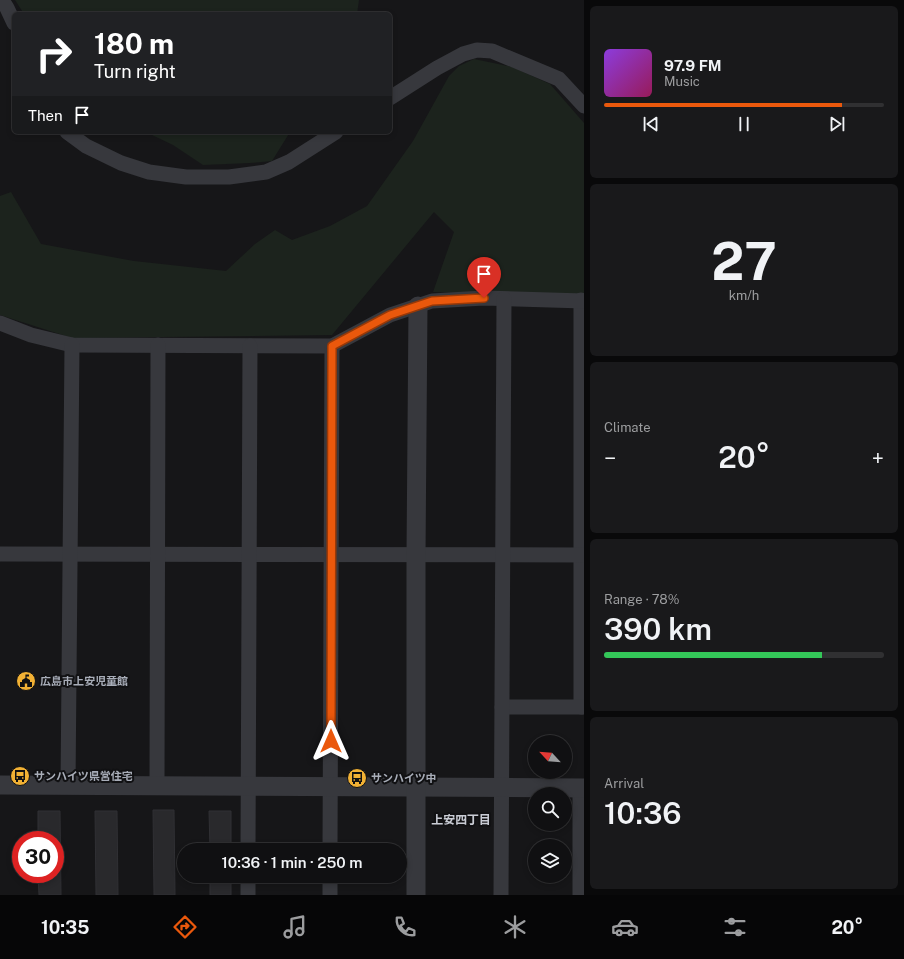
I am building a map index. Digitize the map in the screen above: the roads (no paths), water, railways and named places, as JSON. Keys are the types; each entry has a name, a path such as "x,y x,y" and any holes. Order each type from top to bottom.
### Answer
{"street":[{"path":"2,0 12,19"},
{"path":"392,97 463,54 477,50 492,51 559,79 584,106"},
{"path":"70,134 93,149 121,163 150,172 186,176 229,177 266,172 289,162 333,134"},
{"path":"0,323 31,335 72,345 332,346 390,315 432,301 484,298 582,300 582,707 502,707"},
{"path":"501,895 504,299"},
{"path":"416,895 418,306"},
{"path":"68,786 72,345"},
{"path":"157,786 158,345"},
{"path":"248,843 250,346"},
{"path":"330,843 332,346"},
{"path":"0,554 582,555"},
{"path":"0,785 331,788 582,788 580,895"},
{"path":"248,883 248,895"},
{"path":"330,883 330,895"}],"place":[{"name":"広島市上安児童館","path":"26,681"},
{"name":"サンハイツ県営住宅","path":"20,776"},
{"name":"サンハイツ中","path":"357,778"}],"district":[{"name":"上安四丁目","path":"461,820"}]}
